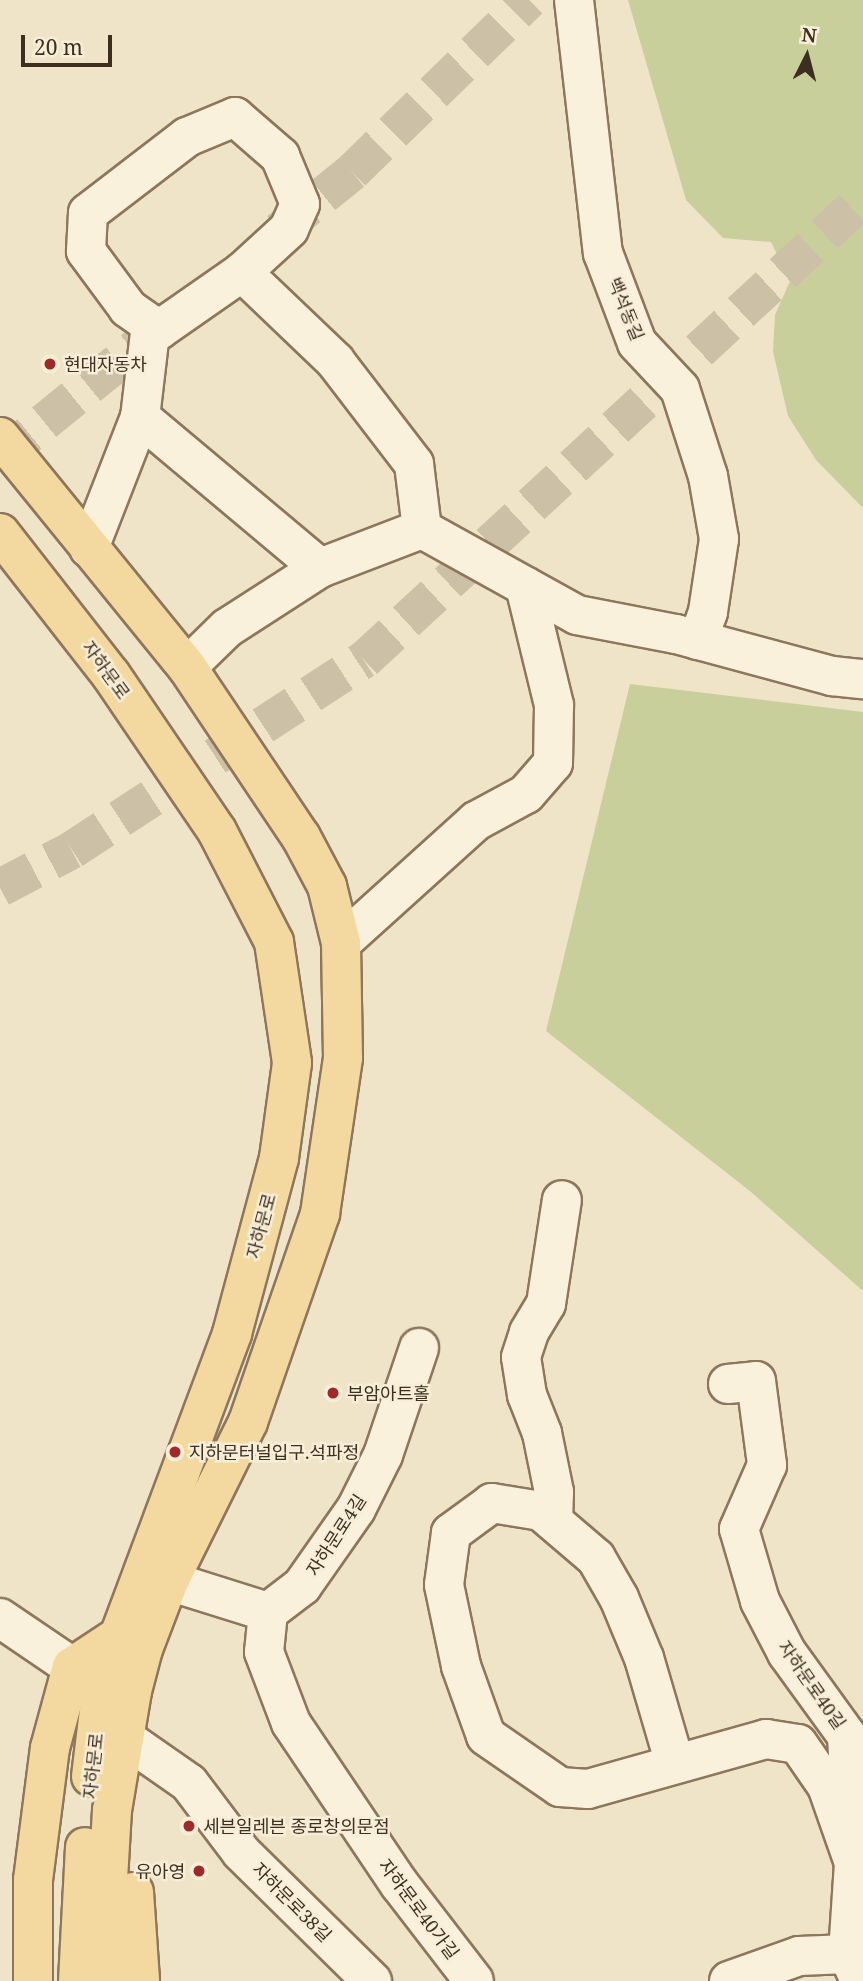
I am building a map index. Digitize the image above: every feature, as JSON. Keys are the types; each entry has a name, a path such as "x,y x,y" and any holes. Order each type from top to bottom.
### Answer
{"main road":[{"name":"자하문로","path":"0,437 187,667 301,837 327,886 341,943 343,1058 320,1214 248,1422 169,1581 143,1649 122,1737 112,1810 134,1856 134,1979"},
{"name":"자하문로","path":"0,533 111,675 217,831 274,942 292,1063 279,1158 232,1334 119,1636 100,1702 92,1770 78,1981"},
{"path":"33,1981 33,1880 50,1748 72,1667 119,1636"}],"street":[{"name":"백석동길","path":"574,0 603,253 637,343 680,388 708,476 719,539 708,612 698,640"},
{"path":"235,117 280,156 300,204 289,229 242,272 159,330 128,308 86,251 88,213 187,137 235,117"},
{"path":"242,272 335,361 414,464 422,529"},
{"path":"89,548 140,417 151,324"},
{"path":"140,417 320,568"},
{"path":"187,667 227,628 320,568 422,529 577,615 698,640 832,676 863,679"},
{"path":"341,943 476,821 526,794 553,763 554,705 525,586"},
{"path":"553,1521 554,1492 542,1433 527,1395 521,1357 529,1332 546,1304 562,1200"},
{"name":"자하문로4길","path":"268,1612 302,1586 356,1509 383,1455 419,1348"},
{"name":"자하문로40길","path":"729,1384 756,1381 767,1465 739,1529 761,1601 787,1653 847,1736 854,1863 854,1968"},
{"name":"자하문로40길","path":"675,1764 645,1658 619,1598 596,1558 541,1511 492,1503 451,1533 444,1585 461,1666 486,1736 559,1787 588,1789 766,1739 798,1744 827,1786 854,1863"},
{"path":"169,1581 268,1612"},
{"name":"자하문로40가길","path":"268,1612 264,1652 291,1723 400,1885 474,1981"},
{"path":"0,1618 72,1667"},
{"name":"자하문로38길","path":"122,1737 189,1783 241,1852 372,1981"},
{"path":"729,1981 799,1956 854,1968"}],"green space":[{"path":"628,0 863,0 863,508 816,460 788,416 773,352 775,315 790,281 771,242 723,238 686,200"},
{"path":"630,684 863,712 863,1291 751,1192 546,1031"}],"tunnel":[{"path":"279,231 352,172 529,0"},
{"path":"0,888 72,850 364,660 863,199"},
{"path":"0,458 170,320"}],"place":[{"name":"현대자동차","path":"50,364"},
{"name":"부암아트홀","path":"333,1393"},
{"name":"지하문터널입구.석파정","path":"175,1452"},
{"name":"세븐일레븐 종로창의문점","path":"189,1826"},
{"name":"유아영","path":"199,1871"}]}
